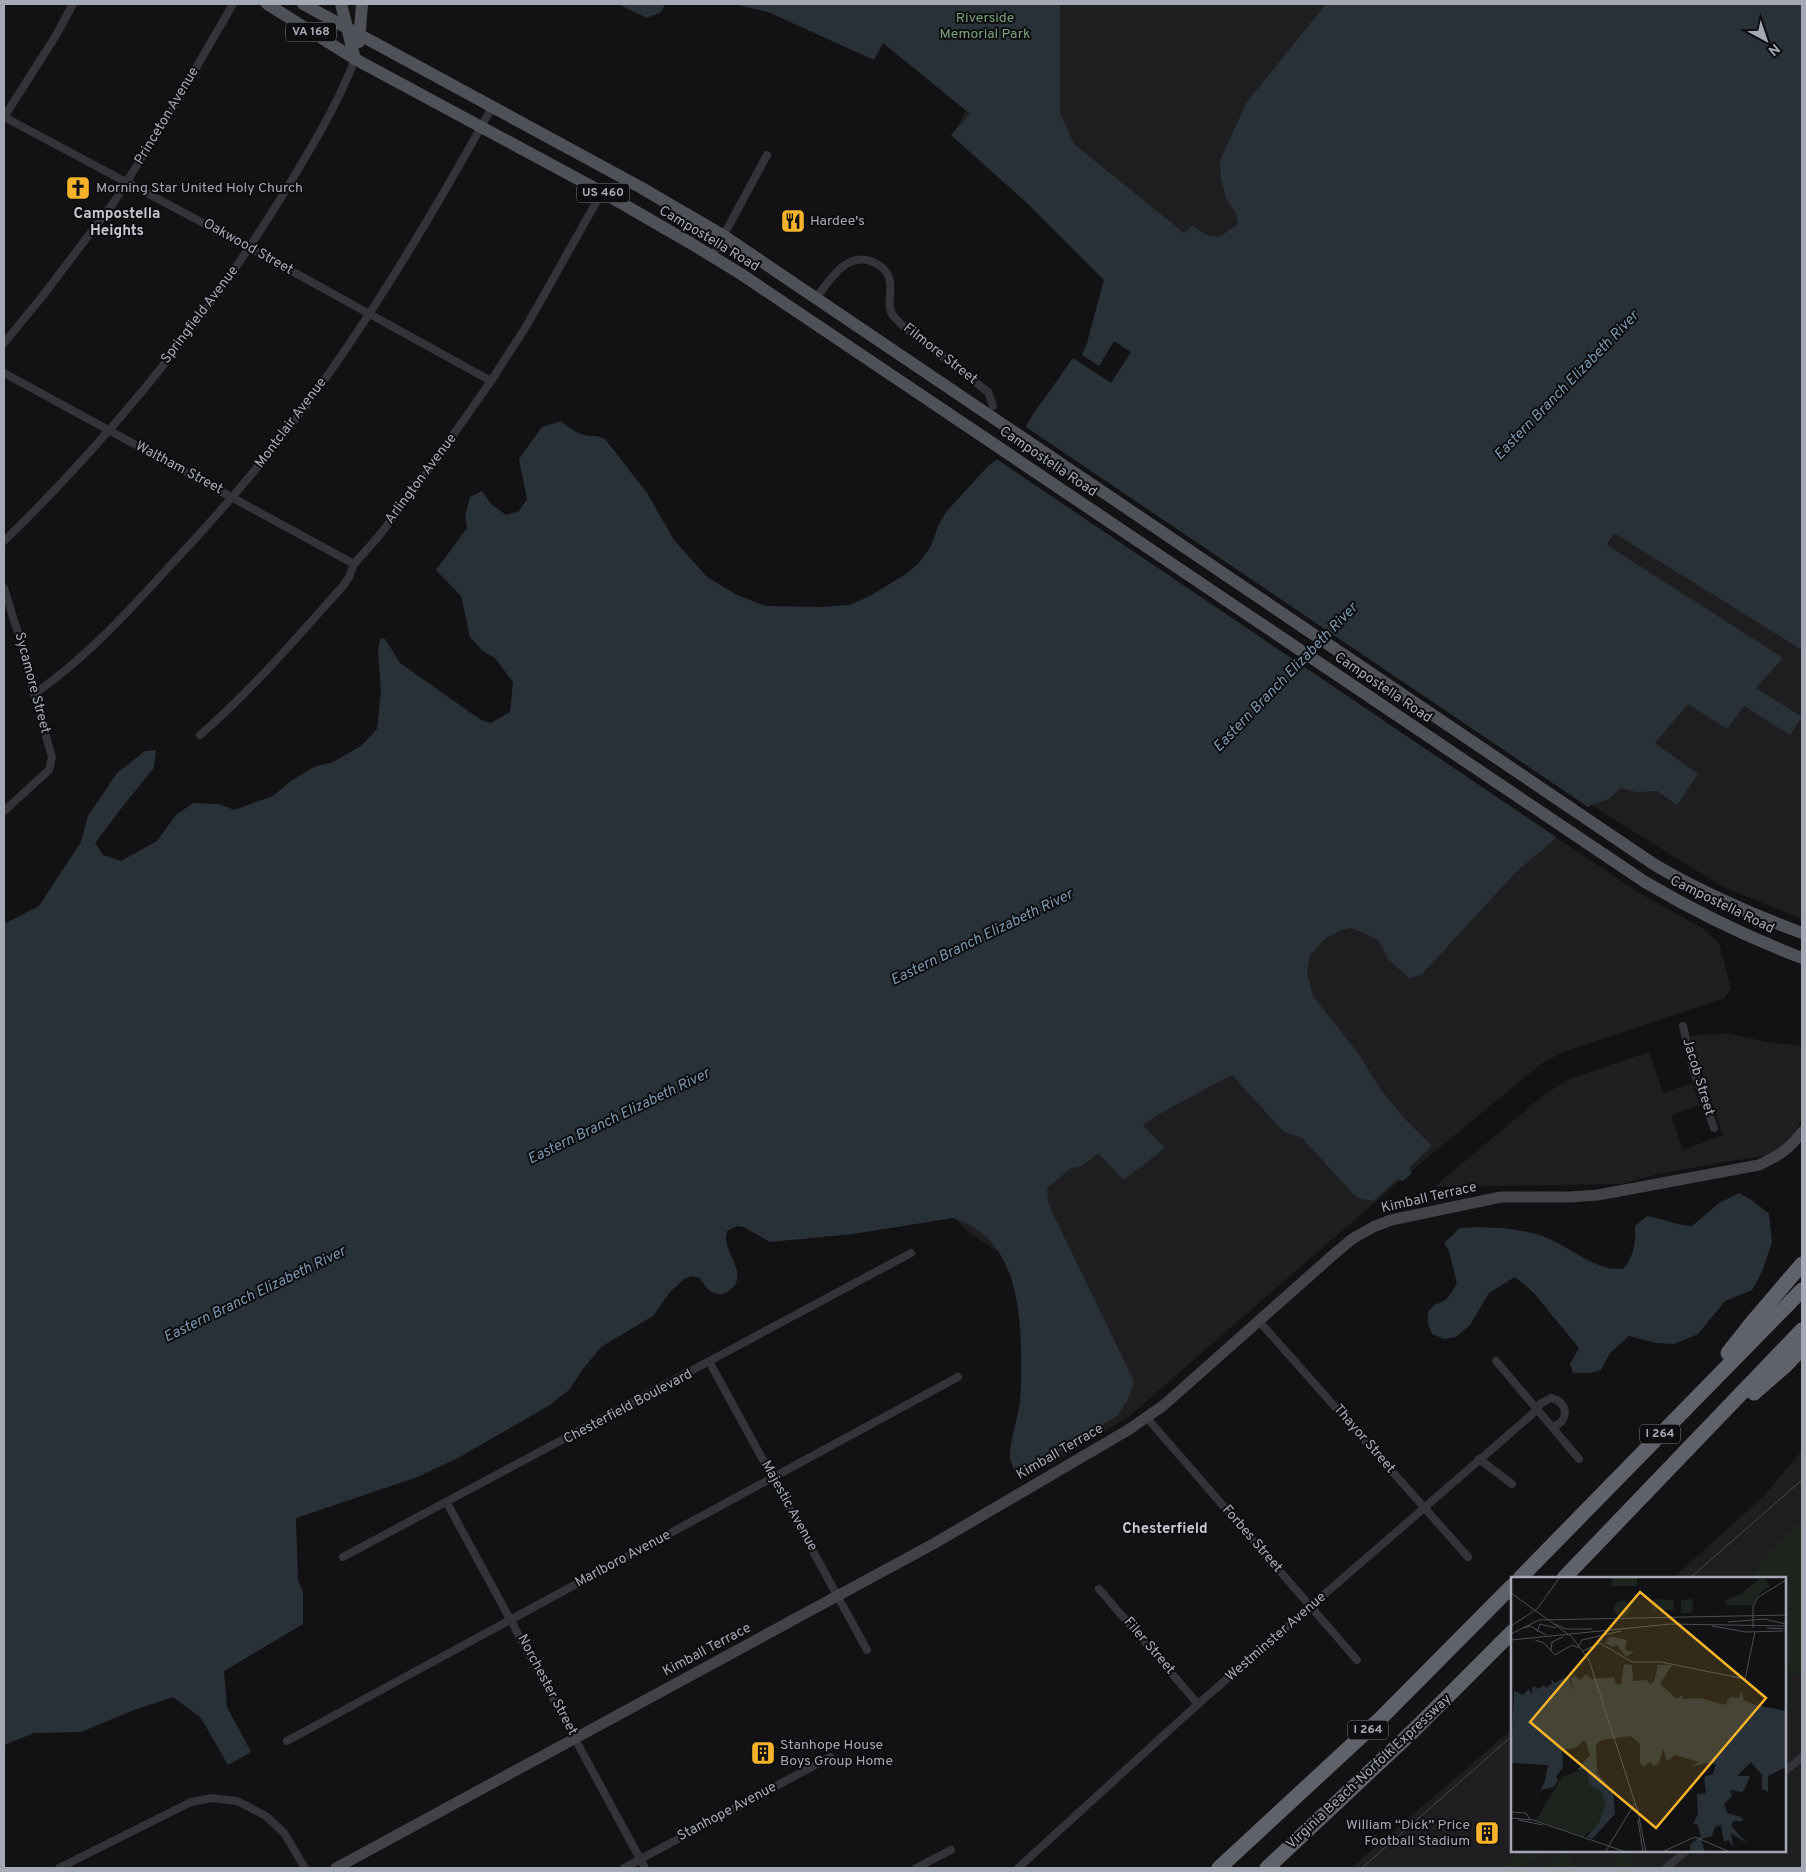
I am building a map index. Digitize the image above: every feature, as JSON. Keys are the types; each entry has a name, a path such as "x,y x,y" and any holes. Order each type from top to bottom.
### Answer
{"highway":[{"path":"1688,1405 1755,1319 1802,1264"},
{"name":"I 264","path":"1521,1577 1802,1290"},
{"name":"I 264","path":"1565,1577 1802,1330"},
{"path":"1688,1449 1785,1366 1802,1348"},
{"name":"I 264","path":"1219,1868 1373,1725 1511,1587"},
{"name":"Virginia Beach-Norfolk Expressway","path":"1267,1868 1462,1684 1511,1633"}],"main road":[{"name":"Campostella Road","path":"267,4 356,59 602,192 712,257 956,418 1645,882 1698,912 1743,934 1802,958"},
{"name":"Campostella Road","path":"303,4 655,195 724,236 1648,860 1715,898 1759,918 1802,933"},
{"path":"341,4 356,59"},
{"path":"356,59 361,36 362,4"}],"street":[{"path":"4,117 55,37 73,4"},
{"name":"Princeton Avenue","path":"4,344 41,298 127,182 233,4"},
{"name":"Springfield Avenue","path":"4,540 70,473 194,327 250,248 307,155 342,91 356,59"},
{"name":"Montclair Avenue","path":"34,694 70,668 95,645 196,539 306,405 408,254 492,107"},
{"name":"Oakwood Street","path":"4,117 250,248 491,381"},
{"path":"712,257 767,155"},
{"name":"Arlington Avenue","path":"200,735 216,721 343,586 354,564 378,537 416,488 527,326 602,192"},
{"name":"Filmore Street","path":"817,297 843,265 862,259 880,265 886,272 891,286 889,305 891,313 905,328 988,392 993,406"},
{"name":"Waltham Street","path":"4,373 354,564"},
{"name":"Sycamore Street","path":"4,588 52,757 49,770 4,811"},
{"name":"Jacob Street","path":"1683,1026 1694,1072 1714,1128"},
{"name":"Kimball Terrace","path":"336,1868 935,1543 1147,1418 1352,1239 1373,1227 1391,1220 1501,1197 1598,1195 1759,1165 1782,1154 1795,1142 1802,1132"},
{"name":"Chesterfield Boulevard","path":"342,1557 710,1363 910,1253"},
{"name":"Thayor Street","path":"1260,1321 1468,1557"},
{"path":"1496,1361 1579,1458"},
{"name":"Majestic Avenue","path":"710,1363 867,1650"},
{"name":"Marlboro Avenue","path":"287,1741 958,1377"},
{"path":"1537,1410 1545,1400 1550,1398 1562,1403 1565,1408 1565,1414 1559,1425 1553,1427"},
{"name":"Westminster Avenue","path":"1018,1868 1198,1704 1479,1458 1537,1410"},
{"name":"Forbes Street","path":"1147,1418 1357,1660"},
{"path":"1479,1458 1512,1484"},
{"name":"Norchester Street","path":"447,1503 645,1868"},
{"name":"Filer Street","path":"1099,1589 1198,1704"},
{"name":"Stanhope Avenue","path":"624,1868 830,1757"},
{"path":"1786,1770 1802,1757"},
{"path":"59,1868 191,1802 212,1798 237,1800 266,1816 284,1833 305,1868"},
{"path":"916,1868 951,1850"},
{"path":"1666,1868 1685,1852"}],"shaded area":[{"path":"1022,4 1691,4 1283,458 955,131"},
{"path":"1802,334 1802,919 1723,887 1591,805 1607,545 1614,533"},
{"path":"1432,754 1639,893 1702,928 1719,943 1731,988 1725,998 1561,1053 1541,1064 1410,1172 1130,1416 1047,1467 1027,1271 965,1230 866,1106"},
{"path":"1728,1033 1766,1042 1802,1046 1802,1116 1798,1127 1785,1144 1770,1155 1658,1174 1621,1184 1434,1187 1545,1094 1569,1079 1649,1052 1663,1093 1692,1083 1700,1105 1671,1115 1683,1150 1723,1135 1690,1036"},
{"path":"1802,1450 1802,1868 1351,1868 1511,1730 1511,1852 1786,1852 1786,1577 1674,1577 1764,1496"},
{"path":"1802,1519 1802,1678 1786,1669 1786,1577 1753,1577 1763,1558"},
{"path":"1521,1852 1543,1852 1523,1868 1501,1868"},
{"path":"1565,1852 1578,1868 1543,1868"},
{"path":"1611,1852 1627,1852 1634,1868 1619,1868"}],"water":[{"path":"621,4 665,4 661,12 647,18"},
{"name":"Eastern Branch Elizabeth River","path":"733,4 1060,4 1060,113 1074,144 1184,233 1192,226 1207,235 1219,237 1238,224 1236,214 1226,198 1221,179 1220,160 1247,102 1326,4 1802,4 1802,650 1614,533 1607,545 1783,658 1756,688 1802,717 1790,735 1744,706 1727,729 1688,704 1655,743 1698,774 1677,805 1657,791 1636,792 1621,788 1609,799 1591,805 1554,840 1518,870 1422,974 1410,979 1388,959 1378,940 1350,928 1326,938 1310,955 1307,973 1313,996 1358,1053 1381,1090 1403,1117 1432,1146 1410,1167 1411,1174 1403,1181 1398,1179 1373,1201 1357,1198 1302,1138 1283,1131 1232,1075 1166,1110 1143,1125 1165,1148 1124,1180 1098,1153 1082,1166 1071,1168 1047,1188 1048,1201 1052,1212 1134,1381 1128,1399 1117,1416 1018,1477 1010,1456 1021,1386 1018,1306 1008,1269 999,1252 987,1238 972,1226 953,1218 853,1234 770,1242 744,1227 737,1226 727,1231 726,1236 737,1271 736,1284 728,1292 719,1294 711,1292 700,1278 691,1276 684,1279 669,1293 653,1316 601,1347 569,1390 550,1405 458,1458 415,1478 296,1518 298,1580 303,1592 303,1624 224,1671 227,1707 251,1752 228,1765 201,1718 173,1697 134,1710 81,1732 34,1733 4,1745 4,924 39,906 81,842 88,816 117,773 145,751 156,750 154,768 95,843 103,855 121,861 157,841 176,815 193,803 219,804 234,810 273,796 291,781 314,767 333,762 361,746 377,729 381,691 378,652 380,638 385,639 400,663 481,720 491,723 510,712 513,682 495,658 483,651 470,637 461,596 436,570 467,528 465,516 470,497 482,491 491,504 506,515 519,511 527,499 519,459 542,427 561,421 571,429 582,434 605,439 647,493 674,540 707,577 737,595 766,606 821,607 849,605 870,596 906,574 918,564 930,548 939,524 947,511 988,466 1012,448 1073,358 1111,383 1131,352 1114,341 1099,366 1082,355 1104,280 1027,203 951,135 970,114 883,43 874,60 768,12"},
{"path":"1739,1193 1769,1214 1772,1242 1762,1272 1752,1290 1725,1301 1698,1334 1674,1344 1656,1343 1629,1336 1610,1353 1601,1370 1590,1373 1573,1373 1570,1364 1579,1348 1533,1292 1515,1277 1489,1293 1470,1325 1456,1337 1444,1339 1432,1334 1428,1324 1428,1312 1434,1305 1446,1300 1457,1284 1449,1251 1444,1243 1460,1228 1503,1228 1535,1234 1555,1241 1602,1266 1612,1269 1623,1269 1634,1249 1635,1226 1647,1216 1692,1226 1719,1203"}],"pier":[{"path":"1023,425 1591,809 1559,839 995,458 1010,447"}],"tram line":[{"path":"1691,1577 1802,1480"},
{"path":"1362,1868 1511,1737"}],"place":[{"name":"Morning Star United Holy Church","path":"78,188"},
{"name":"Hardee's","path":"793,221"},
{"name":"Stanhope House Boys Group Home","path":"763,1753"},
{"name":"William “Dick” Price Football Stadium","path":"1487,1833"}],"district":[{"name":"Campostella Heights","path":"117,222"},
{"name":"Chesterfield","path":"1165,1529"}],"park label":[{"name":"Riverside Memorial Park","path":"985,26"}]}
